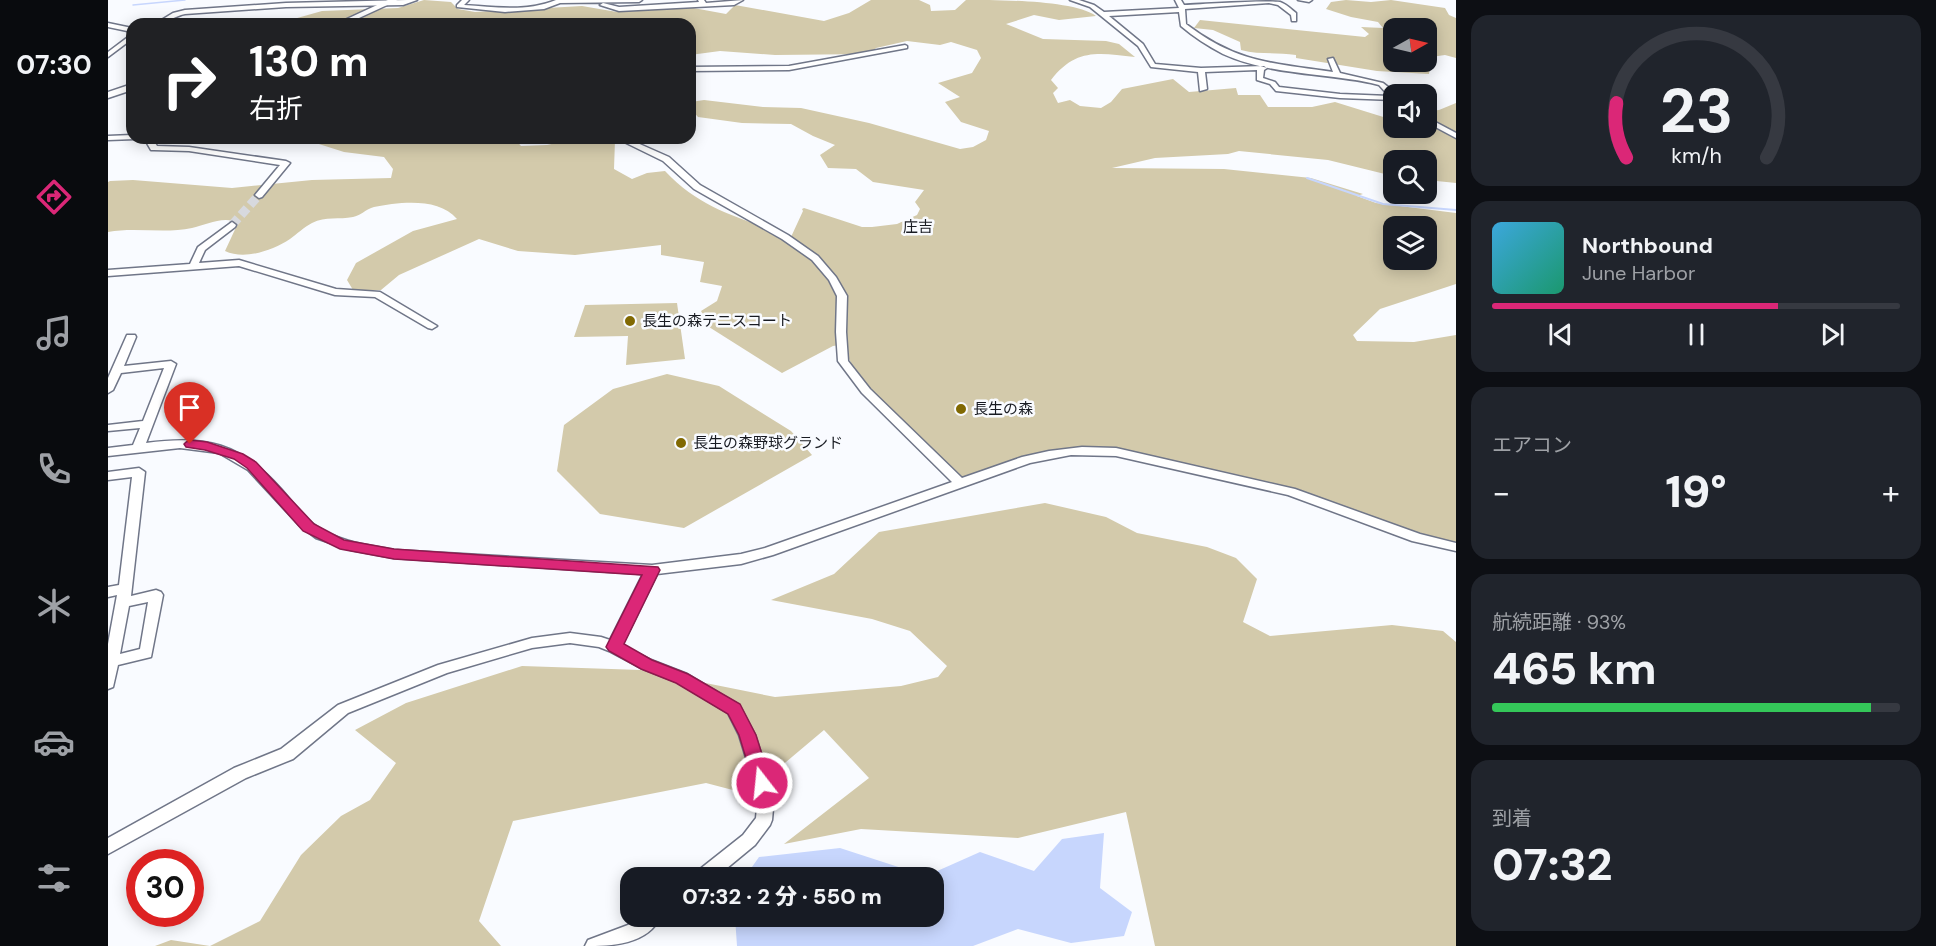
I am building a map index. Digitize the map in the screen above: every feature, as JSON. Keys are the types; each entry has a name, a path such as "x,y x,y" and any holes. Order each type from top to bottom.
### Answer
{"main road":[{"path":"353,18 391,1"},
{"path":"108,95 126,89"}],"street":[{"path":"168,18 175,14 286,5 414,0"},
{"path":"466,0 459,6 522,9 544,7 559,1"},
{"path":"522,9 530,0"},
{"path":"544,0 596,2 639,0"},
{"path":"622,0 626,9"},
{"path":"596,2 610,8 626,9 661,3 740,0"},
{"path":"1073,0 1092,6 1141,45 1153,66 1201,70 1265,68 1378,82 1383,87"},
{"path":"1301,0 1309,0"},
{"path":"1103,14 1180,6 1278,1 1294,14 1294,20"},
{"path":"175,14 176,4"},
{"path":"1180,6 1183,25 1205,41 1265,68"},
{"path":"108,25 126,29"},
{"path":"108,55 126,41"},
{"path":"696,69 789,68 905,47"},
{"path":"1331,58 1338,76"},
{"path":"1265,68 1259,79 1273,83 1276,88 1340,96 1383,97"},
{"path":"1201,70 1203,88"},
{"path":"1437,125 1456,136"},
{"path":"108,138 126,137"},
{"path":"152,144 154,148 189,149 286,163 260,195"},
{"path":"633,144 666,159 697,187 785,237 815,258 833,279 842,296 843,361 866,391 960,483"},
{"path":"194,265 201,249 232,225"},
{"path":"108,273 239,263 335,292 378,294 432,326"},
{"path":"108,390 131,337"},
{"path":"117,370 171,364 138,448"},
{"path":"108,428 148,424"},
{"path":"108,452 176,445 207,446 238,456 251,465 308,528 326,538 352,547 394,554 652,570 732,561 768,552 1050,453 1071,450 1104,450 1291,492 1417,538 1456,548"},
{"path":"108,476 139,472 124,595 113,635 113,661 108,683"},
{"path":"615,647 652,570"},
{"path":"108,592 156,596 146,653 113,661"},
{"path":"108,847 240,773 287,754 327,720 344,709 443,669 532,643 570,638 601,642 615,647 646,664 682,678 734,709 747,735 766,797 764,820 749,840 715,867"},
{"path":"594,946 638,927"}],"shaded area":[{"path":"424,0 451,2 458,9 475,12 582,6 617,12 688,7 726,14 735,5 824,21 849,13 871,0 919,0 930,5 931,11 955,10 966,0 1035,2 1071,7 1096,16 1059,20 1034,15 1006,24 1043,39 1106,41 1119,44 1135,57 1099,54 1088,55 1069,62 1051,80 1058,88 1053,93 1058,103 1070,100 1080,106 1101,108 1111,102 1122,89 1173,79 1189,92 1236,88 1238,95 1260,95 1268,107 1312,107 1335,102 1383,117 1383,138 1437,138 1437,110 1456,103 1456,183 1437,181 1437,150 1383,150 1383,174 1328,160 1239,151 1228,154 1155,158 1112,168 1224,169 1311,178 1363,194 1357,196 1376,203 1456,213 1456,284 1380,309 1353,335 1357,341 1414,342 1456,335 1456,543 1413,531 1322,498 1246,477 1099,447 1056,449 960,478 860,380 849,359 847,344 833,346 782,373 709,327 701,311 717,301 722,286 700,282 704,262 661,255 661,245 575,255 518,251 479,239 399,275 381,290 353,290 347,280 356,263 413,231 457,219 440,207 429,204 384,205 371,208 353,217 317,221 283,243 258,253 241,255 225,251 238,223 233,221 215,221 182,230 108,232 108,182 110,181 133,180 232,188 312,180 391,178 393,169 384,157 344,152 319,144 519,144 521,146 615,144 614,169 632,179 647,173 665,171 694,196 709,205 791,237 804,208 862,227 897,224 917,215 920,209 915,202 924,190 873,182 856,169 828,168 820,155 835,145 791,124 742,123 698,117 696,101 801,108 869,123 960,149 973,147 986,140 989,131 961,122 945,102 960,97 938,83 972,73 981,58 977,50 951,42 940,45 907,41 876,48 870,54 775,55 720,51 696,54 696,18 297,18 322,11 398,8"},
{"path":"1346,0 1371,2 1391,0 1445,8 1449,15 1456,18 1456,58 1445,55 1437,56 1437,18 1383,18 1383,28 1378,22 1326,9 1331,2"},
{"path":"1200,20 1365,37 1369,34 1361,27 1383,28 1383,71 1296,58 1296,55 1241,50 1240,42 1213,30 1194,28"},
{"path":"1394,72 1429,72 1429,74"},
{"name":"長生の森テニスコート","path":"677,303 685,359 626,365 628,336 574,337 585,305"},
{"name":"長生の森野球グランド","path":"667,374 719,386 791,431 812,455 684,528 600,514 557,471 564,425 613,389"},
{"path":"1045,503 1106,517 1137,533 1207,547 1236,558 1257,579 1243,622 1270,636 1392,625 1443,631 1456,642 1456,946 1155,946 1126,812 1018,838 861,829 784,844 869,778 824,730 748,794 706,783 513,821 479,921 501,946 210,946 260,921 301,855 341,816 370,800 396,763 355,730 406,703 522,666 641,670 775,697 901,686 938,677 947,666 910,631 872,619 771,600 834,574 879,532"},
{"path":"171,940 210,946 155,946"}],"water":[{"path":"1104,833 1100,888 1132,912 1124,936 1071,943 1018,929 973,946 737,946 736,927 944,927 944,868 980,852 1034,871 1062,839"},
{"path":"840,848 898,867 752,867 759,857"}],"waterway":[{"path":"133,5 185,0"},
{"path":"1307,178 1383,204 1456,210"}],"tunnel":[{"path":"232,225 259,195"}],"place":[{"name":"長生の森テニスコート","path":"630,321"},
{"name":"長生の森","path":"961,409"},
{"name":"長生の森野球グランド","path":"681,443"}],"district":[{"name":"庄吉","path":"918,227"}],"route":[{"path":"190,444 207,446 238,456 251,465 308,528 340,544 394,554 652,570 615,647 646,664 682,678 734,709 747,735 762,783"}]}
